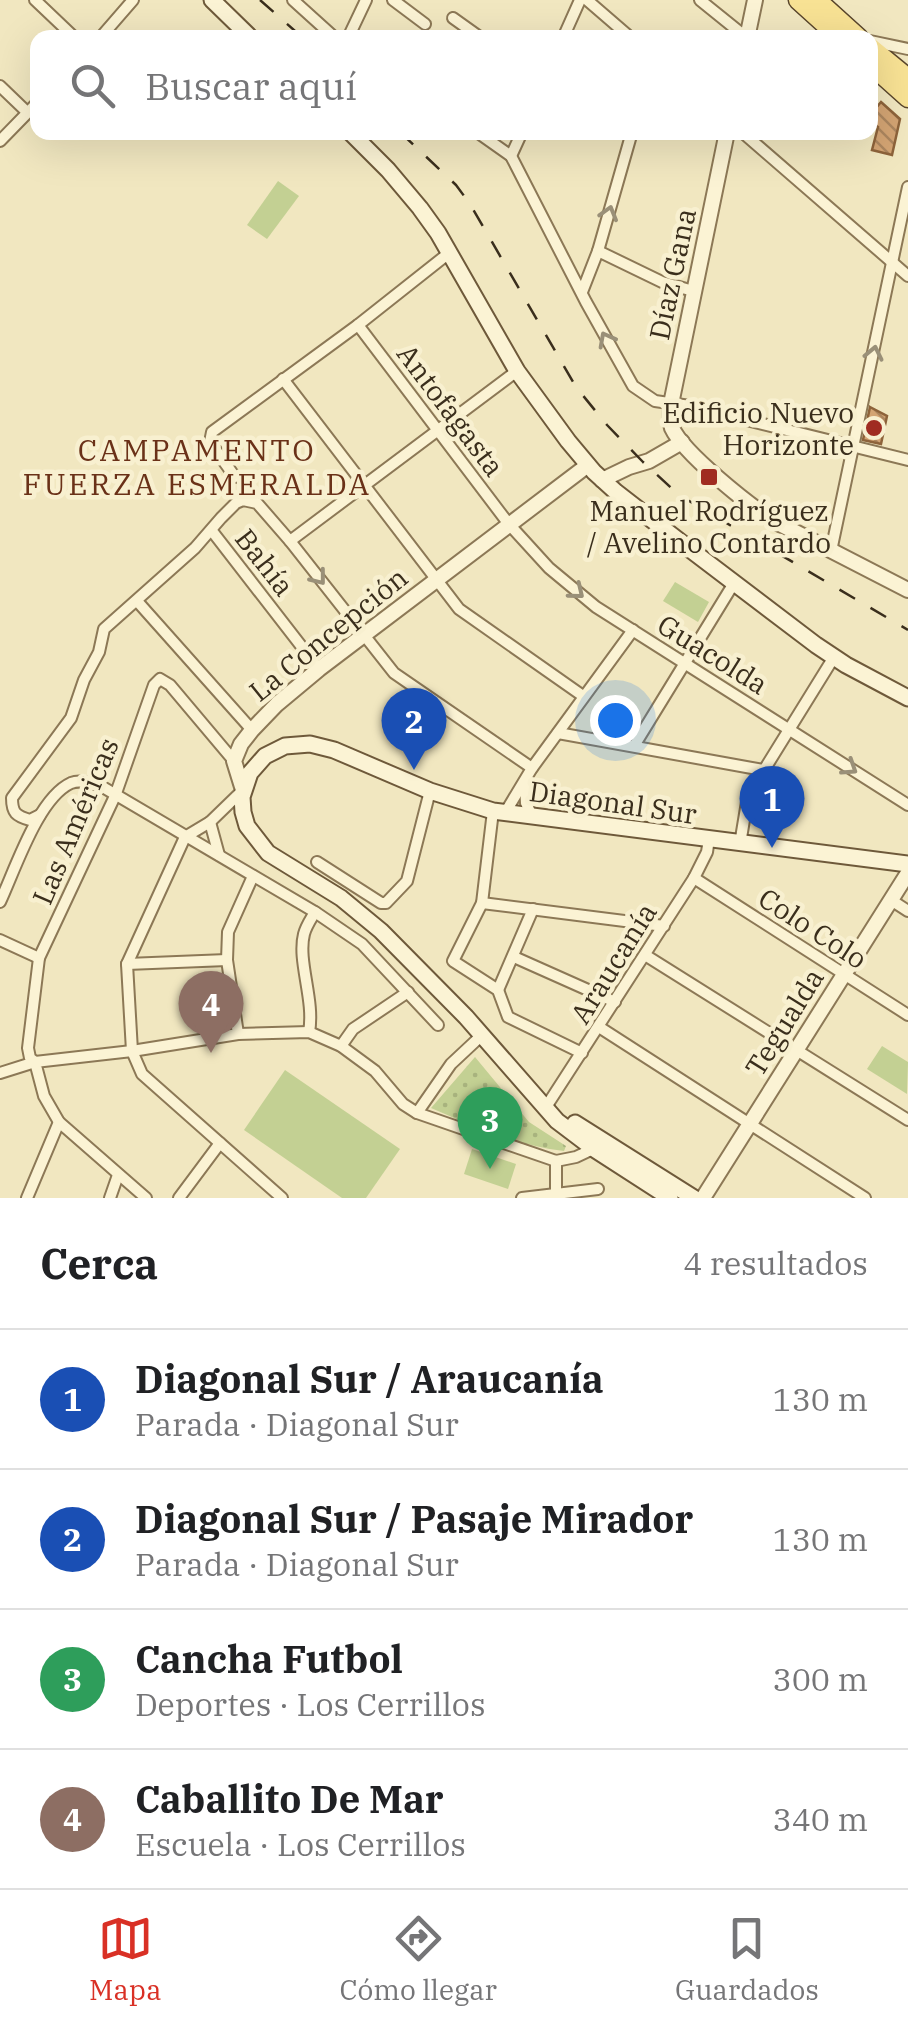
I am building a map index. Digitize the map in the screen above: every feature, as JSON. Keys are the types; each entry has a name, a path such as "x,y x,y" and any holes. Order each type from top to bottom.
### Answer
{"main road":[{"path":"212,0 243,30"},
{"path":"798,0 831,30"},
{"path":"817,0 851,30"},
{"path":"878,51 908,78"},
{"path":"878,71 908,98"},
{"path":"358,140 410,195 438,233 517,371 602,480 834,657 908,698"},
{"name":"Diagonal Sur","path":"243,790 256,764 274,750 296,744 323,746 430,791 499,812 908,864"},
{"path":"243,790 244,818 260,845 366,918 428,977 557,1122 694,1198"},
{"path":"598,1144 670,1198"}],"street":[{"path":"36,0 67,30"},
{"path":"107,30 133,0"},
{"path":"292,0 327,30"},
{"path":"352,30 366,0"},
{"path":"394,0 424,24"},
{"path":"567,30 580,0"},
{"path":"588,0 623,30"},
{"path":"700,0 737,30"},
{"path":"749,30 755,0"},
{"path":"453,18 470,30"},
{"path":"878,45 908,49"},
{"path":"0,86 28,112 0,141"},
{"path":"488,140 511,156 633,386 655,401 690,406 908,460"},
{"path":"511,156 518,140"},
{"path":"582,292 630,140"},
{"name":"Díaz Gana","path":"682,442 671,426 671,404 725,140"},
{"path":"751,140 908,276"},
{"path":"831,551 908,187"},
{"path":"598,250 662,282 693,291"},
{"path":"235,477 210,442 212,432 449,253"},
{"name":"Antofagasta","path":"358,325 508,523"},
{"path":"290,541 517,371"},
{"path":"283,379 452,601 583,696"},
{"path":"602,480 682,442 772,520 908,590"},
{"name":"La Concepción","path":"234,761 241,744 277,704 363,634 588,465"},
{"path":"40,815 30,820 18,817 12,810 12,798 70,718 99,652 104,629 243,500 257,503 402,680 532,768"},
{"name":"Guacolda","path":"508,523 569,587 596,607 908,806"},
{"name":"Bahía","path":"212,531 319,669"},
{"path":"634,746 734,583"},
{"path":"138,601 252,730"},
{"path":"582,1053 508,1016 498,990 453,962 482,903 499,812 633,630"},
{"path":"740,844 746,803 834,657"},
{"name":"Las Américas","path":"60,1122 42,1088 28,1048 39,958 114,796 154,685 160,679 234,761"},
{"path":"558,733 763,770"},
{"path":"234,761 243,790 210,822 185,837 128,964 132,1051 142,1074 282,1198"},
{"path":"0,902 51,798 80,781 101,786 315,912 362,944 438,1025"},
{"path":"524,781 532,816"},
{"path":"317,862 381,903 386,902 407,881 430,791"},
{"path":"210,822 218,854"},
{"name":"Araucanía","path":"546,1106 694,878 709,839"},
{"name":"Tegualda","path":"702,1198 908,873"},
{"path":"238,1034 227,960 228,932 253,876"},
{"name":"Colo Colo","path":"694,878 908,1015"},
{"path":"892,900 908,911"},
{"path":"482,903 664,926"},
{"path":"498,990 533,909"},
{"path":"309,1032 312,1014 302,943 304,930 315,912"},
{"path":"0,940 39,958"},
{"path":"645,955 908,1120"},
{"path":"514,957 614,1002"},
{"path":"128,964 227,960"},
{"path":"341,1046 353,1029 408,992"},
{"path":"599,1028 865,1198"},
{"path":"0,1073 36,1062 238,1034 309,1032 341,1046 375,1071 416,1114 556,1162 576,1157 598,1144"},
{"path":"416,1114 443,1074 482,1035"},
{"path":"0,1061 15,1068"},
{"path":"27,1198 60,1122 146,1198"},
{"path":"179,1198 220,1143"},
{"path":"556,1162 556,1192"},
{"path":"110,1198 118,1175"},
{"path":"522,1198 598,1188"}],"green space":[{"path":"278,181 299,196 267,239 247,225"},
{"path":"675,582 709,602 698,622 663,601"},
{"path":"882,1046 908,1062 907,1094 867,1069"},
{"path":"475,1057 529,1122 566,1146 564,1151 512,1140 431,1108"},
{"path":"285,1070 400,1149 366,1198 342,1198 244,1130"},
{"path":"472,1149 516,1164 508,1189 464,1174"}],"building":[{"path":"881,102 900,119 892,155 872,150 878,140"},
{"name":"Edificio Nuevo Horizonte","path":"870,407 887,416 881,444 863,440"}],"railway":[{"path":"260,0 294,30"},
{"path":"408,140 456,185 470,204 576,387 643,462 679,495 908,630"}],"place":[{"name":"Edificio Nuevo Horizonte","path":"874,428"},
{"name":"Manuel Rodríguez / Avelino Contardo","path":"709,477"},
{"name":"Diagonal Sur / Pasaje Mirador","path":"414,770"},
{"name":"Diagonal Sur / Araucanía","path":"772,848"},
{"name":"Caballito De Mar","path":"211,1053"},
{"name":"Cancha Futbol","path":"490,1169"}],"district":[{"name":"CAMPAMENTO FUERZA ESMERALDA","path":"197,466"}]}
